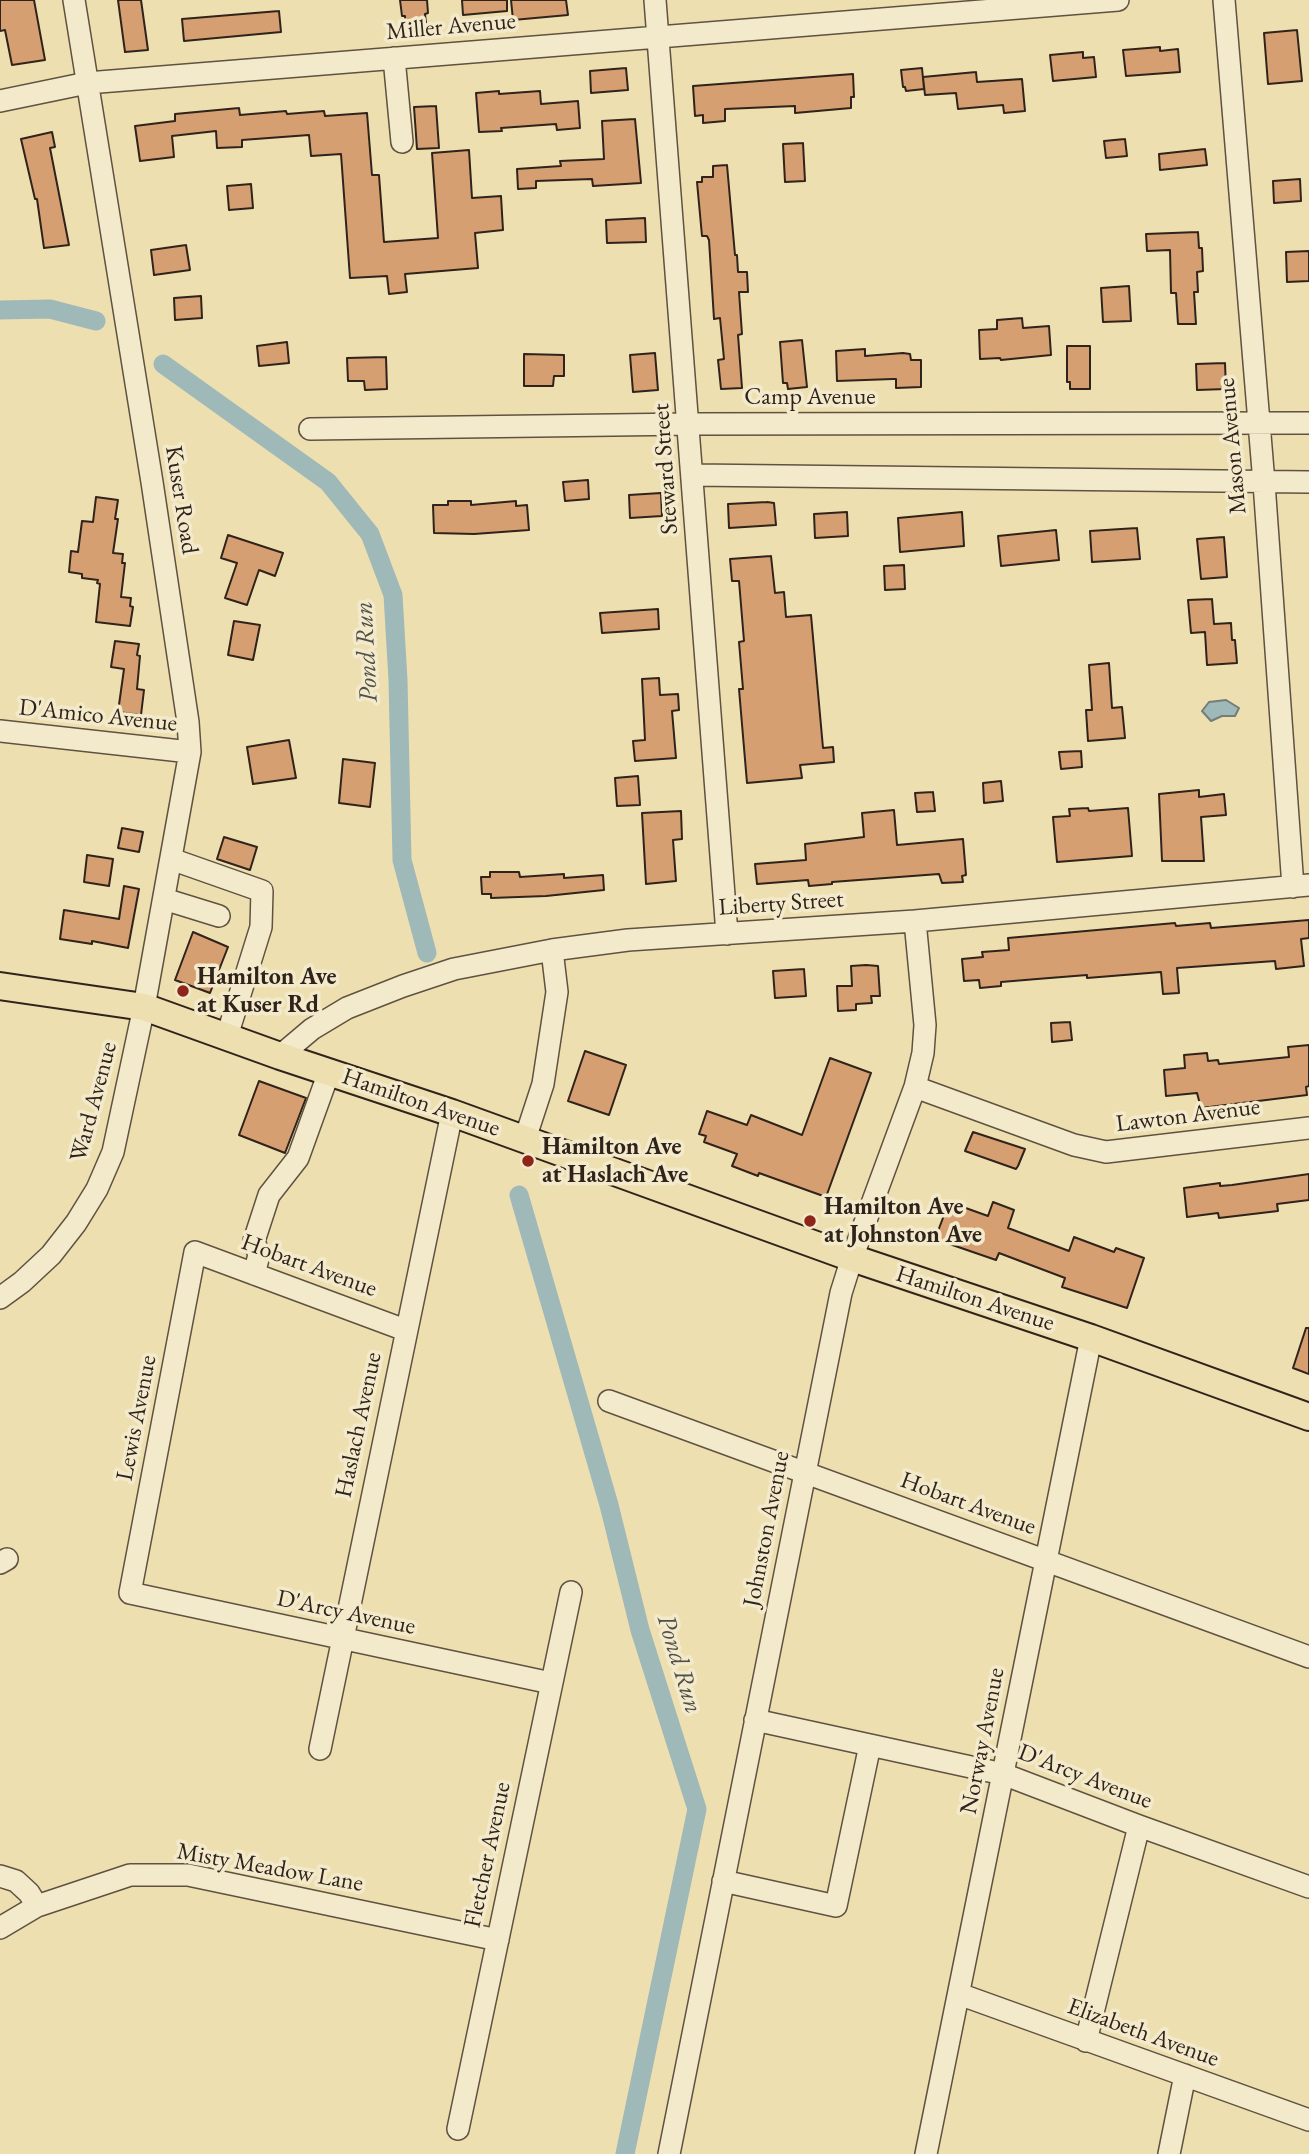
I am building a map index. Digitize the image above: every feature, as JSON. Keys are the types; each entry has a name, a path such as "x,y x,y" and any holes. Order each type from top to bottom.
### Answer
{"main road":[{"name":"Hamilton Avenue","path":"0,986 144,1007 452,1113 852,1258 1091,1338 1309,1417"}],"street":[{"name":"Kuser Road","path":"74,0 188,722 190,752 144,1007"},
{"name":"Steward Street","path":"655,0 727,934"},
{"name":"Miller Avenue","path":"0,101 87,83 1118,0"},
{"name":"Mason Avenue","path":"1224,0 1257,422 1301,886"},
{"path":"394,58 402,142"},
{"name":"Camp Avenue","path":"310,429 689,424 1309,423"},
{"path":"693,475 1309,482"},
{"name":"D'Amico Avenue","path":"0,731 190,752"},
{"path":"171,859 262,891 261,927 227,1036"},
{"name":"Liberty Street","path":"280,1056 312,1029 347,1008 454,970 552,950 628,940 915,921 1301,886"},
{"path":"164,899 219,916"},
{"name":"Johnston Avenue","path":"670,2154 841,1293 915,1087 923,1053 925,1025 915,921"},
{"path":"524,1139 543,1084 557,992 552,950"},
{"name":"Ward Avenue","path":"0,1298 51,1255 76,1223 97,1189 117,1139 144,1007"},
{"path":"254,1274 259,1255 254,1241 269,1195 298,1158 329,1072"},
{"name":"Lawton Avenue","path":"915,1087 1074,1145 1106,1152 1309,1128"},
{"name":"Haslach Avenue","path":"320,1749 452,1113"},
{"name":"Hobart Avenue","path":"195,1252 405,1330"},
{"name":"Lewis Avenue","path":"130,1593 195,1252"},
{"name":"Norway Avenue","path":"926,2154 1091,1338"},
{"name":"Hobart Avenue","path":"609,1401 1309,1657"},
{"name":"Fletcher Avenue","path":"458,2129 570,1592"},
{"name":"D'Arcy Avenue","path":"130,1593 551,1683"},
{"name":"D'Arcy Avenue","path":"755,1720 1003,1774 1309,1887"},
{"path":"723,1881 836,1906 870,1745"},
{"path":"1086,2041 1139,1826"},
{"name":"Misty Meadow Lane","path":"0,1928 37,1906 130,1875 188,1875 498,1940"},
{"path":"0,1876 16,1881 29,1893 37,1906"},
{"name":"Elizabeth Avenue","path":"959,1994 1309,2120"},
{"path":"1169,2154 1185,2075"}],"water":[{"path":"1226,700 1239,708 1235,716 1222,716 1211,721 1202,711 1209,702"}],"building":[{"path":"0,0 34,0 45,60 12,65 5,30 0,31"},
{"path":"118,0 141,0 148,50 125,52"},
{"path":"400,0 427,0 426,23 405,24"},
{"path":"462,0 507,0 507,11 463,15"},
{"path":"511,0 566,0 568,15 513,20"},
{"path":"279,11 281,32 184,41 182,19"},
{"path":"1297,30 1302,81 1268,84 1264,33"},
{"path":"1160,47 1160,51 1178,49 1180,72 1126,76 1123,50"},
{"path":"1083,52 1083,58 1094,57 1096,77 1053,81 1050,55"},
{"path":"626,68 628,90 591,93 590,71"},
{"path":"922,68 924,89 906,91 901,70"},
{"path":"976,72 977,82 1022,79 1025,111 1004,113 1003,105 958,109 956,93 925,95 923,77"},
{"path":"853,74 854,97 851,97 851,108 795,113 795,106 725,109 725,121 703,123 703,115 695,116 693,86"},
{"path":"499,91 499,94 540,91 541,104 578,101 580,128 557,130 556,124 479,132 476,93"},
{"path":"436,106 439,148 417,149 414,107"},
{"path":"239,108 240,115 286,111 287,114 324,111 325,116 367,113 372,175 379,175 384,242 438,238 432,153 469,150 472,198 501,196 503,230 475,233 478,268 405,274 407,292 389,294 387,276 350,278 341,154 311,156 309,135 242,140 242,147 217,148 216,131 172,136 174,157 140,161 135,126 175,121 175,114"},
{"path":"635,119 641,183 593,186 592,179 536,181 536,188 518,189 517,169 561,166 560,161 604,159 602,121"},
{"path":"52,132 55,147 50,148 69,245 44,248 37,199 21,139"},
{"path":"1125,139 1127,156 1106,158 1104,141"},
{"path":"803,143 805,181 785,182 783,144"},
{"path":"1205,149 1207,165 1160,170 1159,154"},
{"path":"727,165 735,255 738,272 747,272 748,292 739,292 742,334 738,335 742,388 721,389 718,360 724,359 720,318 714,319 709,240 707,236 702,236 697,182 702,182 702,177 713,177 713,166"},
{"path":"1300,179 1301,201 1274,203 1273,181"},
{"path":"251,184 253,208 229,210 227,186"},
{"path":"645,218 646,242 607,243 606,220"},
{"path":"1198,232 1203,271 1197,272 1198,292 1194,292 1196,324 1178,324 1176,293 1171,293 1170,250 1147,251 1146,234"},
{"path":"186,245 190,270 154,275 151,250"},
{"path":"1309,251 1309,281 1287,282 1286,252"},
{"path":"1129,286 1131,321 1103,322 1101,288"},
{"path":"201,296 202,318 175,320 174,298"},
{"path":"1022,318 1023,328 1049,326 1051,355 1001,360 980,359 979,330 997,329 997,320"},
{"path":"802,340 807,387 788,389 787,383 783,383 780,342"},
{"path":"287,342 289,363 259,366 257,346"},
{"path":"1067,346 1090,346 1090,389 1070,389 1070,382 1067,382"},
{"path":"865,349 865,356 903,353 910,354 911,360 921,360 921,387 896,388 896,379 837,381 836,351"},
{"path":"655,353 658,390 633,392 630,355"},
{"path":"524,354 564,355 564,376 554,376 553,386 524,386"},
{"path":"386,357 387,389 365,390 364,381 348,381 347,358"},
{"path":"1225,363 1226,389 1197,390 1196,364"},
{"path":"588,480 589,499 565,501 563,482"},
{"path":"661,493 662,516 630,518 629,495"},
{"path":"96,497 118,500 113,553 123,554 122,563 125,563 121,597 131,598 130,606 133,607 130,626 96,622 100,584 97,583 98,580 82,578 82,574 69,572 71,551 78,552 82,521 93,522"},
{"path":"448,501 471,501 471,505 516,501 516,506 527,505 529,530 474,534 434,533 433,505 448,505"},
{"path":"774,503 776,525 729,528 728,504"},
{"path":"847,512 848,536 815,538 814,514"},
{"path":"962,512 964,546 900,552 898,518"},
{"path":"1137,528 1140,559 1092,562 1090,531"},
{"path":"1056,530 1059,560 1001,566 998,536"},
{"path":"228,535 283,553 275,576 259,570 247,605 225,598 237,563 221,558"},
{"path":"1224,537 1227,577 1201,579 1197,539"},
{"path":"771,556 775,593 784,592 786,617 811,615 823,748 833,747 834,762 800,765 802,778 747,783 739,689 743,689 739,642 744,641 739,581 732,581 730,559"},
{"path":"904,565 905,589 885,590 884,566"},
{"path":"1212,599 1214,624 1231,623 1237,663 1207,665 1205,632 1191,633 1188,600"},
{"path":"658,609 659,629 602,633 600,613"},
{"path":"234,621 260,625 253,660 228,655"},
{"path":"115,641 139,644 137,689 144,690 141,715 118,712 124,669 111,667"},
{"path":"1109,663 1112,708 1122,707 1125,738 1088,741 1086,710 1092,710 1089,665"},
{"path":"659,678 660,695 678,694 679,710 672,711 676,758 635,761 633,741 645,740 642,679"},
{"path":"289,740 296,778 253,784 247,747"},
{"path":"1081,751 1082,767 1061,769 1059,752"},
{"path":"343,759 375,763 370,807 339,803"},
{"path":"638,776 640,805 617,806 615,778"},
{"path":"1001,781 1003,801 984,803 983,783"},
{"path":"1199,790 1199,797 1224,794 1226,815 1201,817 1204,861 1162,861 1159,794"},
{"path":"933,792 935,811 917,812 915,793"},
{"path":"1088,808 1089,811 1128,808 1132,856 1057,862 1053,817 1070,816 1069,809"},
{"path":"894,810 897,845 963,839 966,875 962,876 963,882 942,883 939,874 809,886 808,880 757,884 755,864 806,860 805,844 864,837 862,813"},
{"path":"681,811 682,839 673,840 676,881 646,884 642,813"},
{"path":"122,828 143,832 139,852 118,848"},
{"path":"224,837 257,847 250,870 217,859"},
{"path":"87,855 113,859 109,886 84,882"},
{"path":"490,872 519,872 520,877 603,875 604,890 491,898 491,894 482,894 481,877 490,877"},
{"path":"124,886 139,889 128,948 92,941 92,944 60,939 64,910 119,919"},
{"path":"1309,920 1309,938 1301,939 1304,966 1276,969 1275,961 1177,968 1179,993 1163,994 1161,972 1001,982 1001,986 980,988 979,980 964,981 962,959 983,957 982,952 1009,950 1008,938 1175,923 1176,926 1210,923 1211,928"},
{"path":"193,932 228,947 210,993 175,980"},
{"path":"851,966 878,966 880,996 871,996 872,1003 856,1004 856,1010 838,1011 837,986 852,986"},
{"path":"804,969 806,996 775,998 773,971"},
{"path":"1070,1022 1072,1040 1052,1042 1051,1023"},
{"path":"1309,1045 1307,1095 1201,1108 1197,1093 1166,1096 1164,1070 1185,1068 1184,1055 1207,1053 1208,1061 1218,1060 1219,1064 1289,1057 1288,1047"},
{"path":"585,1051 626,1065 609,1115 568,1101"},
{"path":"830,1058 871,1073 826,1197 732,1166 737,1154 704,1142 706,1136 699,1134 707,1111 747,1125 751,1115 802,1135"},
{"path":"259,1081 306,1098 285,1153 239,1135"},
{"path":"973,1132 1025,1149 1016,1169 965,1151"},
{"path":"1309,1174 1309,1200 1277,1204 1278,1211 1219,1218 1218,1213 1187,1217 1184,1188 1220,1183 1220,1186 1232,1185"},
{"path":"949,1202 988,1216 993,1202 1014,1210 1008,1228 1069,1251 1074,1237 1114,1252 1116,1248 1144,1258 1127,1308 1062,1287 1065,1278 999,1253 996,1260 935,1239"},
{"path":"1306,1328 1309,1328 1309,1374 1293,1368"}],"waterway":[{"name":"Pond Run","path":"0,310 50,309 96,321"},
{"name":"Pond Run","path":"163,364 328,482 370,534 393,595 398,680 402,860 427,953"},
{"name":"Pond Run","path":"519,1195 609,1505 640,1630 697,1809 625,2154"}],"place":[{"name":"Hamilton Ave at Kuser Rd","path":"183,991"},
{"name":"Hamilton Ave at Haslach Ave","path":"528,1161"},
{"name":"Hamilton Ave at Johnston Ave","path":"810,1221"}]}
